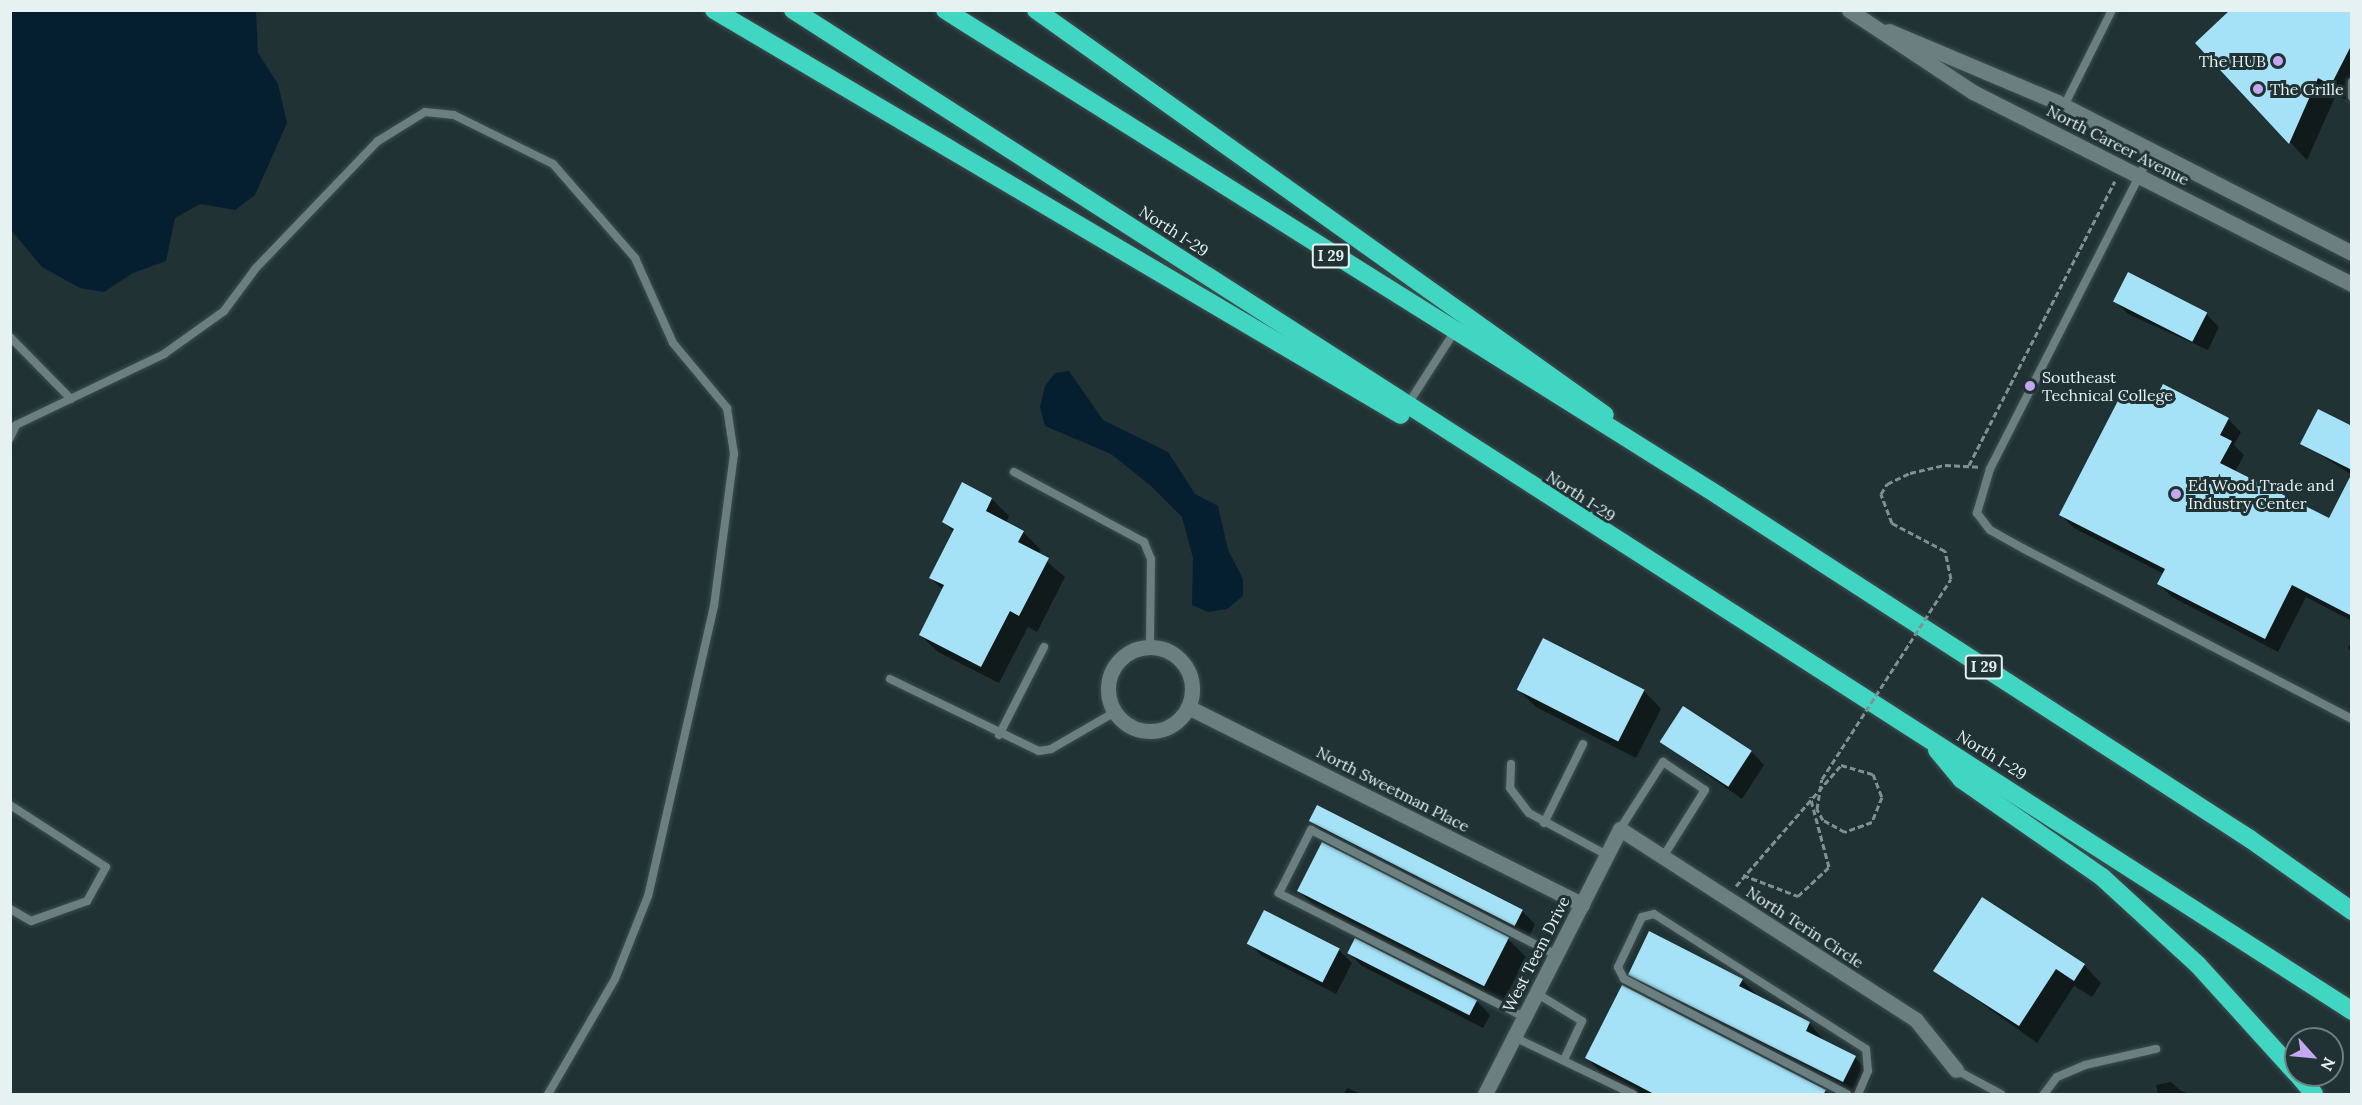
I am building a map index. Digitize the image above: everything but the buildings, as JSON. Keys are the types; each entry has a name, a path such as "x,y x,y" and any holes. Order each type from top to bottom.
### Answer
{"highway":[{"path":"714,10 1554,502"},
{"name":"North I-29","path":"792,10 1554,502 1924,735 2352,1011"},
{"name":"I 29","path":"945,10 1453,334 1719,496 2250,839 2352,911"},
{"path":"1035,10 1719,496"},
{"path":"1924,735 1962,779 2067,848 2116,890 2198,966 2284,1060"},
{"path":"2250,839 2352,898"}],"street":[{"name":"North Career Avenue","path":"1849,10 1973,92 2352,284"},
{"name":"North Career Avenue","path":"1876,27 2064,106 2352,252"},
{"path":"1150,647 1164,650 1185,666 1191,693 1188,707 1180,718 1156,730 1129,726 1115,712 1108,692 1115,666 1137,649 1150,647"},
{"name":"North Sweetman Place","path":"1188,707 1582,904"},
{"name":"West Teem Drive","path":"1485,1095 1620,829"},
{"name":"North Terin Circle","path":"1620,829 1916,1020 1956,1070"}],"lane":[{"path":"2064,106 2112,10"},
{"path":"2352,82 2352,97"},
{"path":"10,438 16,425 164,354 224,311 256,268 378,141 425,112 454,115 553,164 635,258 673,343 727,408 734,454 714,606 648,896 615,979 548,1095"},
{"path":"2152,151 1990,469 1977,513 1990,530 2015,544 2352,719"},
{"path":"1407,405 1453,334"},
{"path":"10,337 71,399"},
{"path":"1014,472 1144,542 1151,559 1150,647"},
{"path":"999,735 1044,647"},
{"path":"890,680 1029,749 1051,749 1115,712"},
{"path":"1544,823 1583,744"},
{"path":"1620,829 1663,762 1705,790 1663,857"},
{"path":"1511,764 1516,801 1544,823 1607,855"},
{"path":"10,805 106,867 87,901 31,921 10,909"},
{"path":"1524,1017 1279,893 1311,830 1556,955"},
{"path":"1847,1095 1624,980 1618,967 1642,917 1654,914 1866,1049 1868,1071 1858,1095"},
{"path":"1536,993 1582,1021 1564,1060"},
{"path":"1514,1037 1633,1095"},
{"path":"2044,1095 2057,1077 2085,1065 2156,1049"},
{"path":"1956,1070 2001,1095"}],"path":[{"path":"1728,899 1743,875 1810,796 1841,765 1873,774 1882,797 1872,822 1845,832 1820,814 1816,795 1822,779 1951,579 1945,551 1892,523 1881,494 1896,477 1969,465 2122,166"},
{"path":"1743,875 1798,896 1829,867 1810,796"}],"water":[{"path":"10,11 256,11 258,53 278,84 287,123 255,195 235,210 200,204 175,218 166,261 133,273 104,292 80,288 42,267 11,230"},
{"path":"1069,371 1103,420 1168,452 1195,494 1218,506 1228,550 1243,579 1243,596 1227,609 1208,612 1192,605 1193,558 1182,517 1151,486 1111,454 1045,426 1040,407 1045,386 1055,373"}],"place":[{"name":"The HUB","path":"2278,61"},
{"name":"The Grille","path":"2258,89"},
{"name":"Southeast Technical College","path":"2030,386"},
{"name":"Ed Wood Trade and Industry Center","path":"2176,494"}]}
